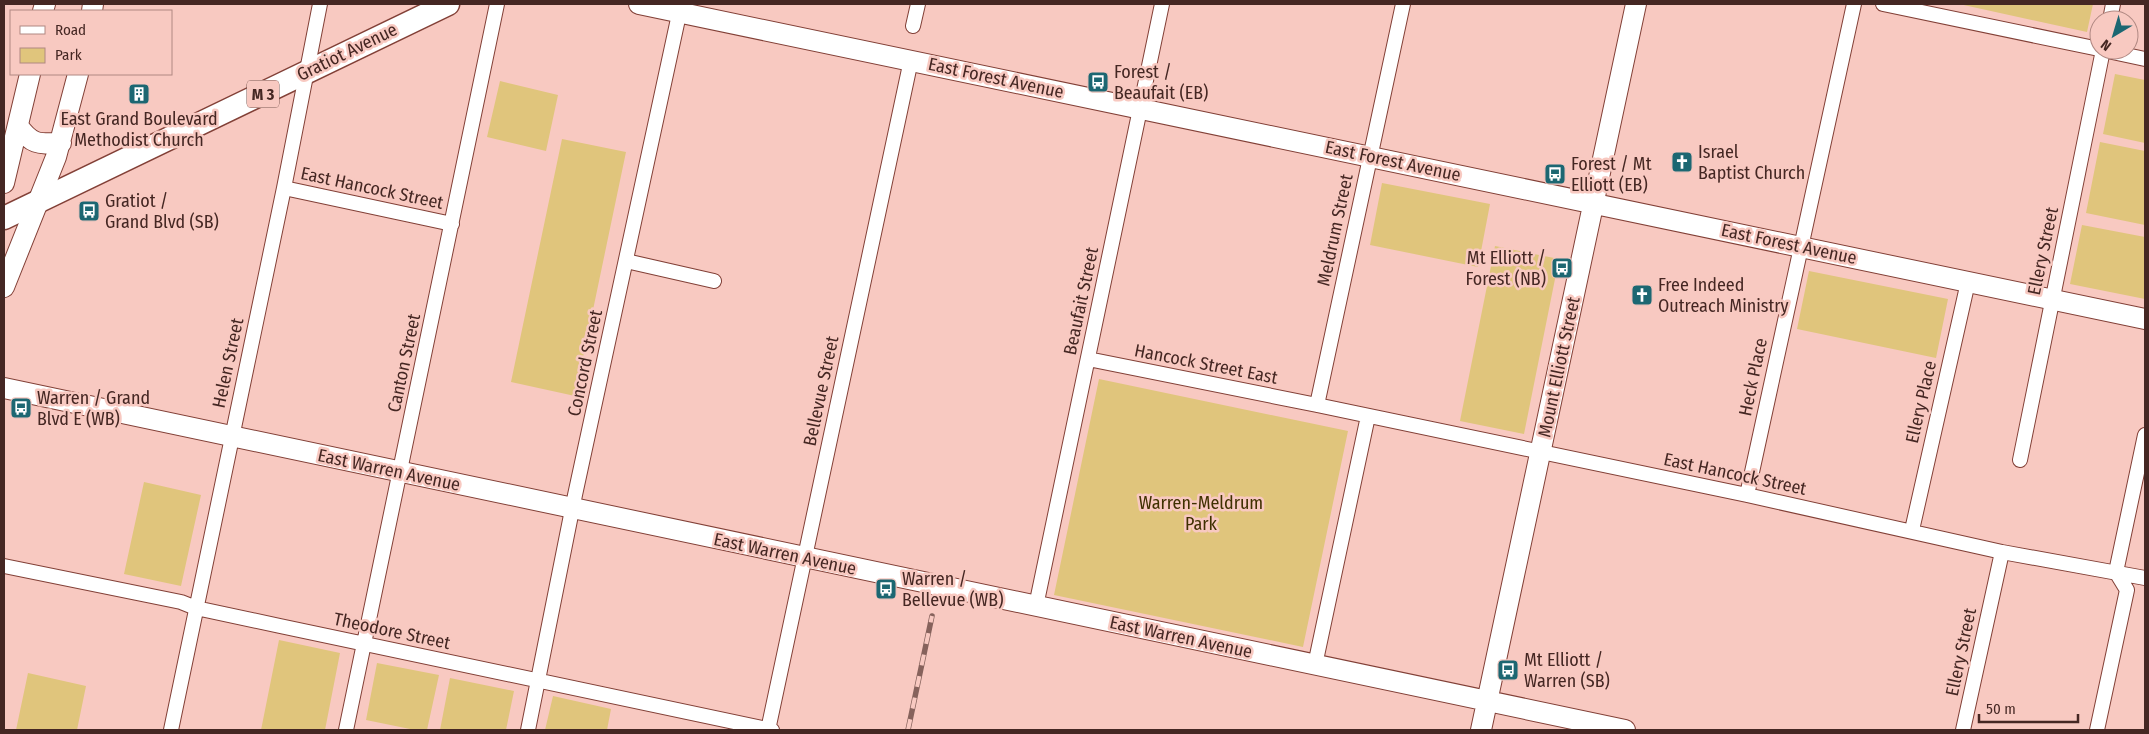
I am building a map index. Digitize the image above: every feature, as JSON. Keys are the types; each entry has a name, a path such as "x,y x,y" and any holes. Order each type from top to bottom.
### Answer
{"main road":[{"name":"Gratiot Avenue","path":"4,218 448,4"},
{"name":"East Forest Avenue","path":"640,4 680,8 911,60 2145,319"},
{"name":"Mount Elliott Street","path":"1481,730 1636,4"},
{"path":"4,183 30,75"},
{"path":"4,287 40,201 61,143 78,75"},
{"path":"18,126 27,138 36,143 61,143"},
{"name":"East Warren Avenue","path":"4,388 1625,730"}],"street":[{"name":"Helen Street","path":"171,730 284,188 320,4"},
{"name":"Canton Street","path":"346,730 497,4"},
{"path":"913,26 918,4"},
{"name":"Beaufait Street","path":"1036,606 1162,4"},
{"name":"Meldrum Street","path":"1317,405 1403,4"},
{"name":"Heck Place","path":"1747,495 1854,4"},
{"path":"1884,4 2089,47"},
{"name":"Concord Street","path":"528,730 572,509 680,8"},
{"name":"Bellevue Street","path":"770,730 911,60"},
{"name":"Ellery Street","path":"2020,460 2100,60"},
{"name":"East Hancock Street","path":"284,188 452,224"},
{"path":"626,261 714,280"},
{"name":"Ellery Place","path":"1912,530 1968,282"},
{"name":"Hancock Street East","path":"1088,359 1317,405"},
{"name":"East Hancock Street","path":"1317,405 1912,530 2002,552 2145,578"},
{"path":"1315,665 1368,416"},
{"path":"2097,730 2126,590 2116,572 2145,435"},
{"name":"Ellery Street","path":"1963,730 2002,552"},
{"name":"Theodore Street","path":"4,566 184,603 196,608 770,730"}],"green space":[{"path":"1959,4 2093,4 2092,10 2089,10 2087,32"},
{"path":"2115,74 2145,80 2145,143 2103,134"},
{"path":"500,81 558,95 546,151 487,137"},
{"path":"562,139 626,152 575,396 511,382"},
{"path":"2100,142 2145,151 2145,225 2086,213"},
{"path":"1382,183 1490,204 1478,267 1370,245"},
{"path":"2082,225 2145,237 2145,299 2070,284"},
{"path":"1495,246 1559,259 1524,434 1460,421"},
{"path":"1809,271 1948,299 1936,358 1797,329"},
{"name":"Warren-Meldrum Park","path":"1099,379 1348,431 1303,647 1054,595"},
{"path":"144,482 201,495 181,586 124,574"},
{"path":"279,640 340,653 325,730 261,730"},
{"path":"377,663 439,675 427,730 415,730 366,720"},
{"path":"28,673 86,686 77,730 16,730"},
{"path":"450,678 514,691 506,730 440,730"},
{"path":"553,696 611,709 607,730 545,730"}],"railway":[{"path":"908,730 932,616"}],"place":[{"name":"Forest / Beaufait (EB)","path":"1098,82"},
{"name":"East Grand Boulevard Methodist Church","path":"139,94"},
{"name":"Israel Baptist Church","path":"1682,162"},
{"name":"Forest / Mt Elliott (EB)","path":"1555,174"},
{"name":"Gratiot / Grand Blvd (SB)","path":"89,211"},
{"name":"Mt Elliott / Forest (NB)","path":"1562,268"},
{"name":"Free Indeed Outreach Ministry","path":"1642,295"},
{"name":"Warren / Grand Blvd E (WB)","path":"21,408"},
{"name":"Warren / Bellevue (WB)","path":"886,589"},
{"name":"Mt Elliott / Warren (SB)","path":"1508,670"}]}
